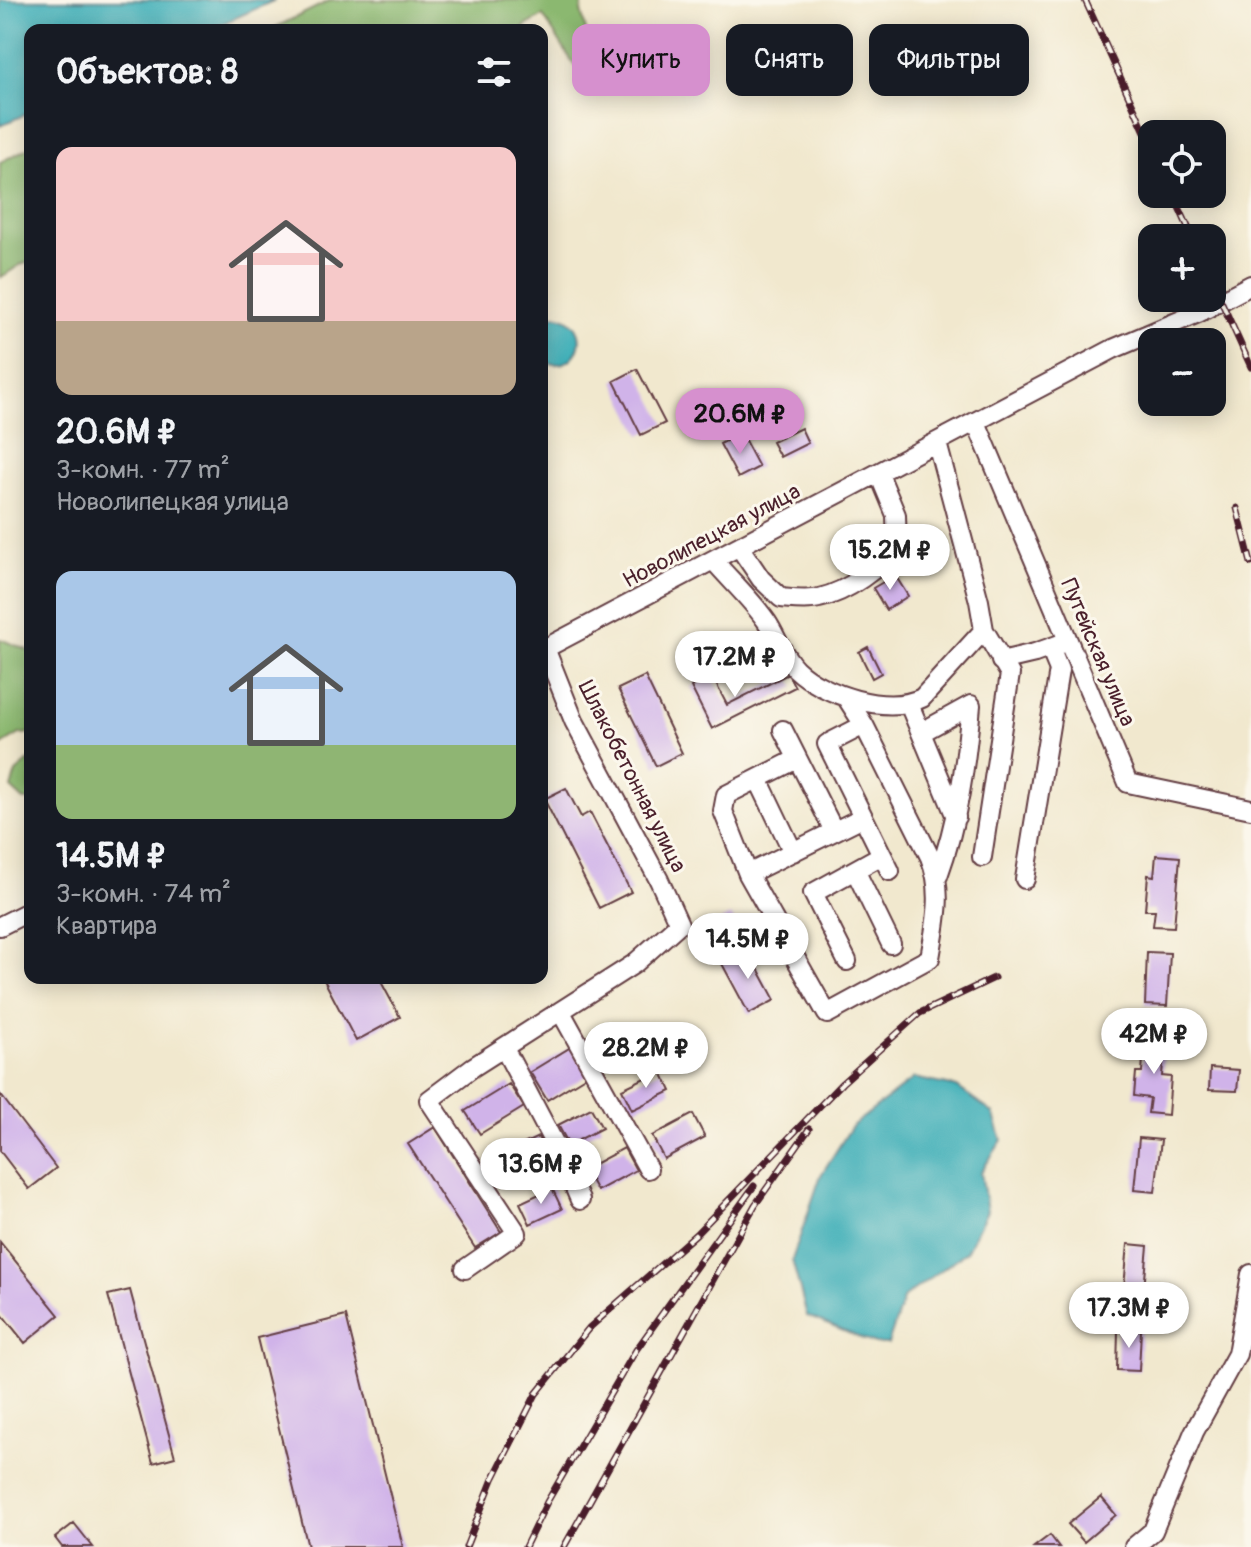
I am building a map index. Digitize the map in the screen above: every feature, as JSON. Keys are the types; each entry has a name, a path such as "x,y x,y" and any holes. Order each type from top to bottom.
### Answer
{"street":[{"name":"Новолипецкая улица","path":"548,647 1113,349 1198,313 1251,285"},
{"name":"Путейская улица","path":"976,422 1059,644 1128,783 1251,809"},
{"path":"937,443 984,630 1010,674 982,857"},
{"path":"740,548 761,579 781,598 820,598 859,580 883,562 897,546 896,515 879,474"},
{"path":"714,561 766,620 793,668 816,685 846,697 880,704 909,704 922,698 984,630"},
{"path":"1001,661 1059,644 1059,670 1025,879"},
{"name":"Шлакобетонная улица","path":"465,1269 517,1233 429,1100 634,964 679,924 659,880 574,721 548,659"},
{"path":"846,697 864,725 938,876"},
{"path":"909,704 956,817"},
{"path":"797,759 726,795 723,811 748,874 827,1014 930,958 939,905 938,876 956,817 966,764 971,705 922,732"},
{"path":"847,961 813,893 855,870 886,863 827,744 864,725"},
{"path":"783,730 834,831"},
{"path":"758,779 793,852"},
{"path":"748,874 863,817"},
{"path":"855,870 891,944"},
{"path":"0,926 24,914"},
{"path":"561,1012 648,1169"},
{"path":"504,1048 562,1158 580,1200"},
{"path":"1134,1547 1153,1531 1194,1432 1237,1354 1251,1274"}],"green space":[{"path":"331,0 583,0 581,11 584,24 572,24 572,61 543,16 529,24 282,24"},
{"path":"24,150 24,264 0,278 0,162"},
{"path":"0,639 24,649 24,734 0,746"},
{"path":"24,765 24,800 11,788 16,772"}],"water":[{"path":"0,0 275,0 222,24 24,24 24,115 0,126"},
{"path":"548,316 567,319 576,327 579,346 566,362 548,362"},
{"path":"914,1078 957,1087 993,1113 1002,1140 981,1172 987,1211 966,1252 904,1297 888,1344 875,1344 807,1316 792,1260 821,1175 852,1126"}],"building":[{"path":"637,369 665,423 641,435 614,381"},
{"path":"801,428 808,443 780,457 772,442"},
{"path":"741,433 759,467 738,478 720,444"},
{"path":"895,575 908,596 886,610 873,588"},
{"path":"751,634 760,652 717,674 707,656"},
{"path":"868,647 881,673 872,678 859,652"},
{"path":"788,674 795,687 712,729 691,687 712,676 727,705"},
{"path":"645,676 682,753 656,766 618,689"},
{"path":"566,788 581,817 590,812 631,892 599,908 548,807 548,797"},
{"path":"1156,855 1180,857 1174,927 1153,926 1155,910 1145,910 1148,875 1154,876"},
{"path":"731,915 744,938 715,955 702,931"},
{"path":"747,948 775,1000 749,1014 721,962"},
{"path":"1147,952 1170,953 1167,1006 1145,1005"},
{"path":"326,984 382,984 400,1017 356,1041"},
{"path":"1145,1032 1165,1034 1162,1076 1171,1077 1168,1115 1148,1113 1150,1098 1134,1096 1136,1072 1142,1072"},
{"path":"571,1047 588,1075 547,1100 530,1072"},
{"path":"1210,1068 1239,1070 1237,1091 1209,1090"},
{"path":"661,1070 671,1091 632,1110 622,1089"},
{"path":"509,1084 524,1107 480,1134 465,1111"},
{"path":"0,1094 56,1168 29,1189 0,1151"},
{"path":"591,1108 602,1128 569,1145 558,1125"},
{"path":"693,1114 705,1137 664,1159 652,1136"},
{"path":"435,1127 501,1232 475,1248 408,1144"},
{"path":"538,1137 548,1157 506,1178 496,1157"},
{"path":"1139,1138 1161,1140 1155,1192 1134,1190"},
{"path":"624,1148 636,1170 597,1191 585,1169"},
{"path":"552,1188 562,1209 530,1224 520,1203"},
{"path":"0,1242 59,1315 25,1343 0,1312"},
{"path":"1128,1244 1148,1246 1144,1289 1124,1287"},
{"path":"130,1290 175,1457 153,1463 108,1295"},
{"path":"346,1316 403,1547 308,1547 257,1338"},
{"path":"1118,1330 1141,1330 1139,1371 1117,1370"},
{"path":"1101,1497 1116,1515 1084,1542 1068,1524"},
{"path":"74,1523 93,1547 62,1547 55,1538"},
{"path":"1050,1535 1059,1547 1034,1547"}],"railway":[{"path":"1085,0 1140,120"},
{"path":"1179,208 1187,224"},
{"path":"1226,312 1251,367"},
{"path":"1237,508 1251,563"},
{"path":"466,1547 493,1479 536,1394 589,1328 696,1234 842,1083 920,1013 994,978"},
{"path":"564,1547 755,1205 809,1129"},
{"path":"525,1547 547,1502 636,1350 754,1186"}]}
